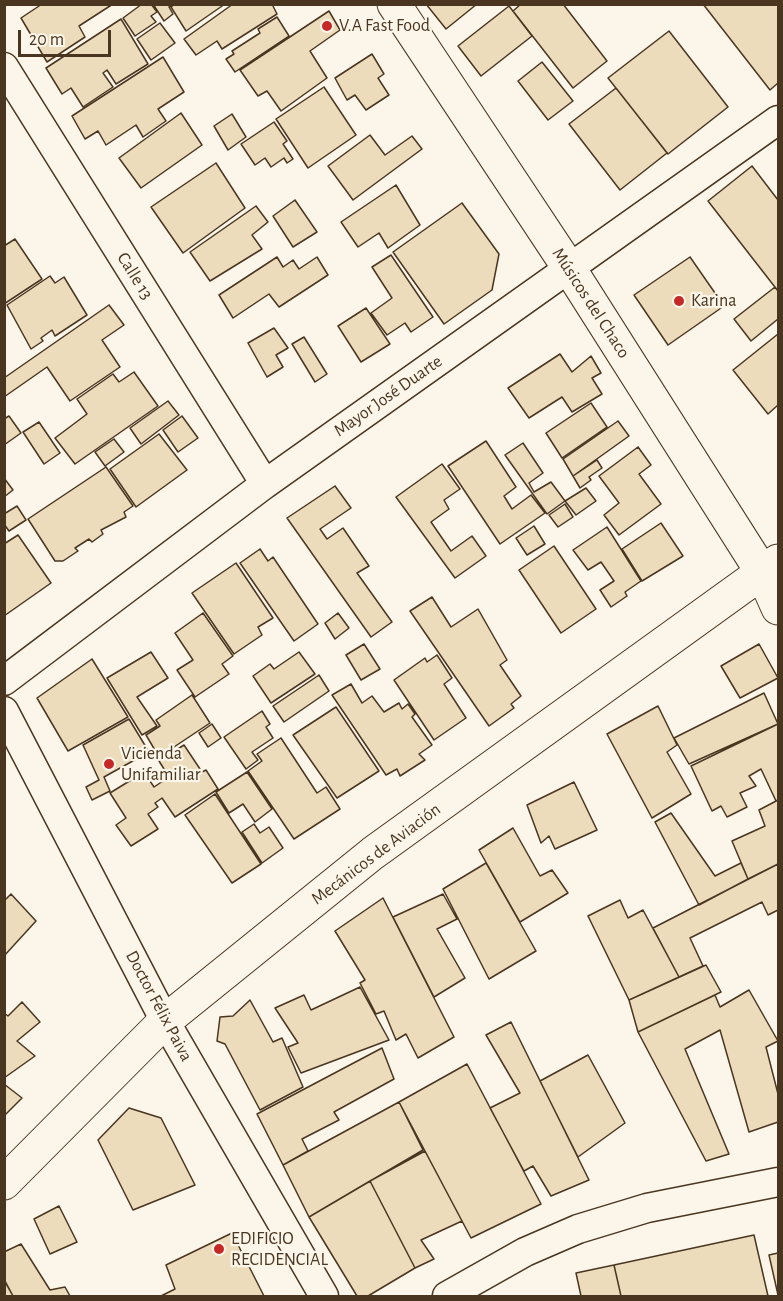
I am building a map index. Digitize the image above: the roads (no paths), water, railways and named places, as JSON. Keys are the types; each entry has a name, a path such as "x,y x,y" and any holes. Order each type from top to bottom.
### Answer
{"street":[{"name":"Músicos del Chaco","path":"394,4 770,567 778,608"},
{"name":"Calle 13","path":"4,67 265,484"},
{"name":"Mayor José Duarte","path":"4,681 265,484 778,120"},
{"name":"Mecánicos de Aviación","path":"4,1183 165,1021 373,853 770,567"},
{"name":"Doctor Félix Paiva","path":"4,711 165,1021 324,1296"},
{"path":"447,1296 525,1252 578,1229 647,1208 778,1182"}],"place":[{"name":"V.A Fast Food","path":"327,26"},
{"name":"Karina","path":"679,301"},
{"name":"Vicienda Unifamiliar","path":"109,764"},
{"name":"EDIFICIO RECIDENCIAL","path":"219,1249"}]}
